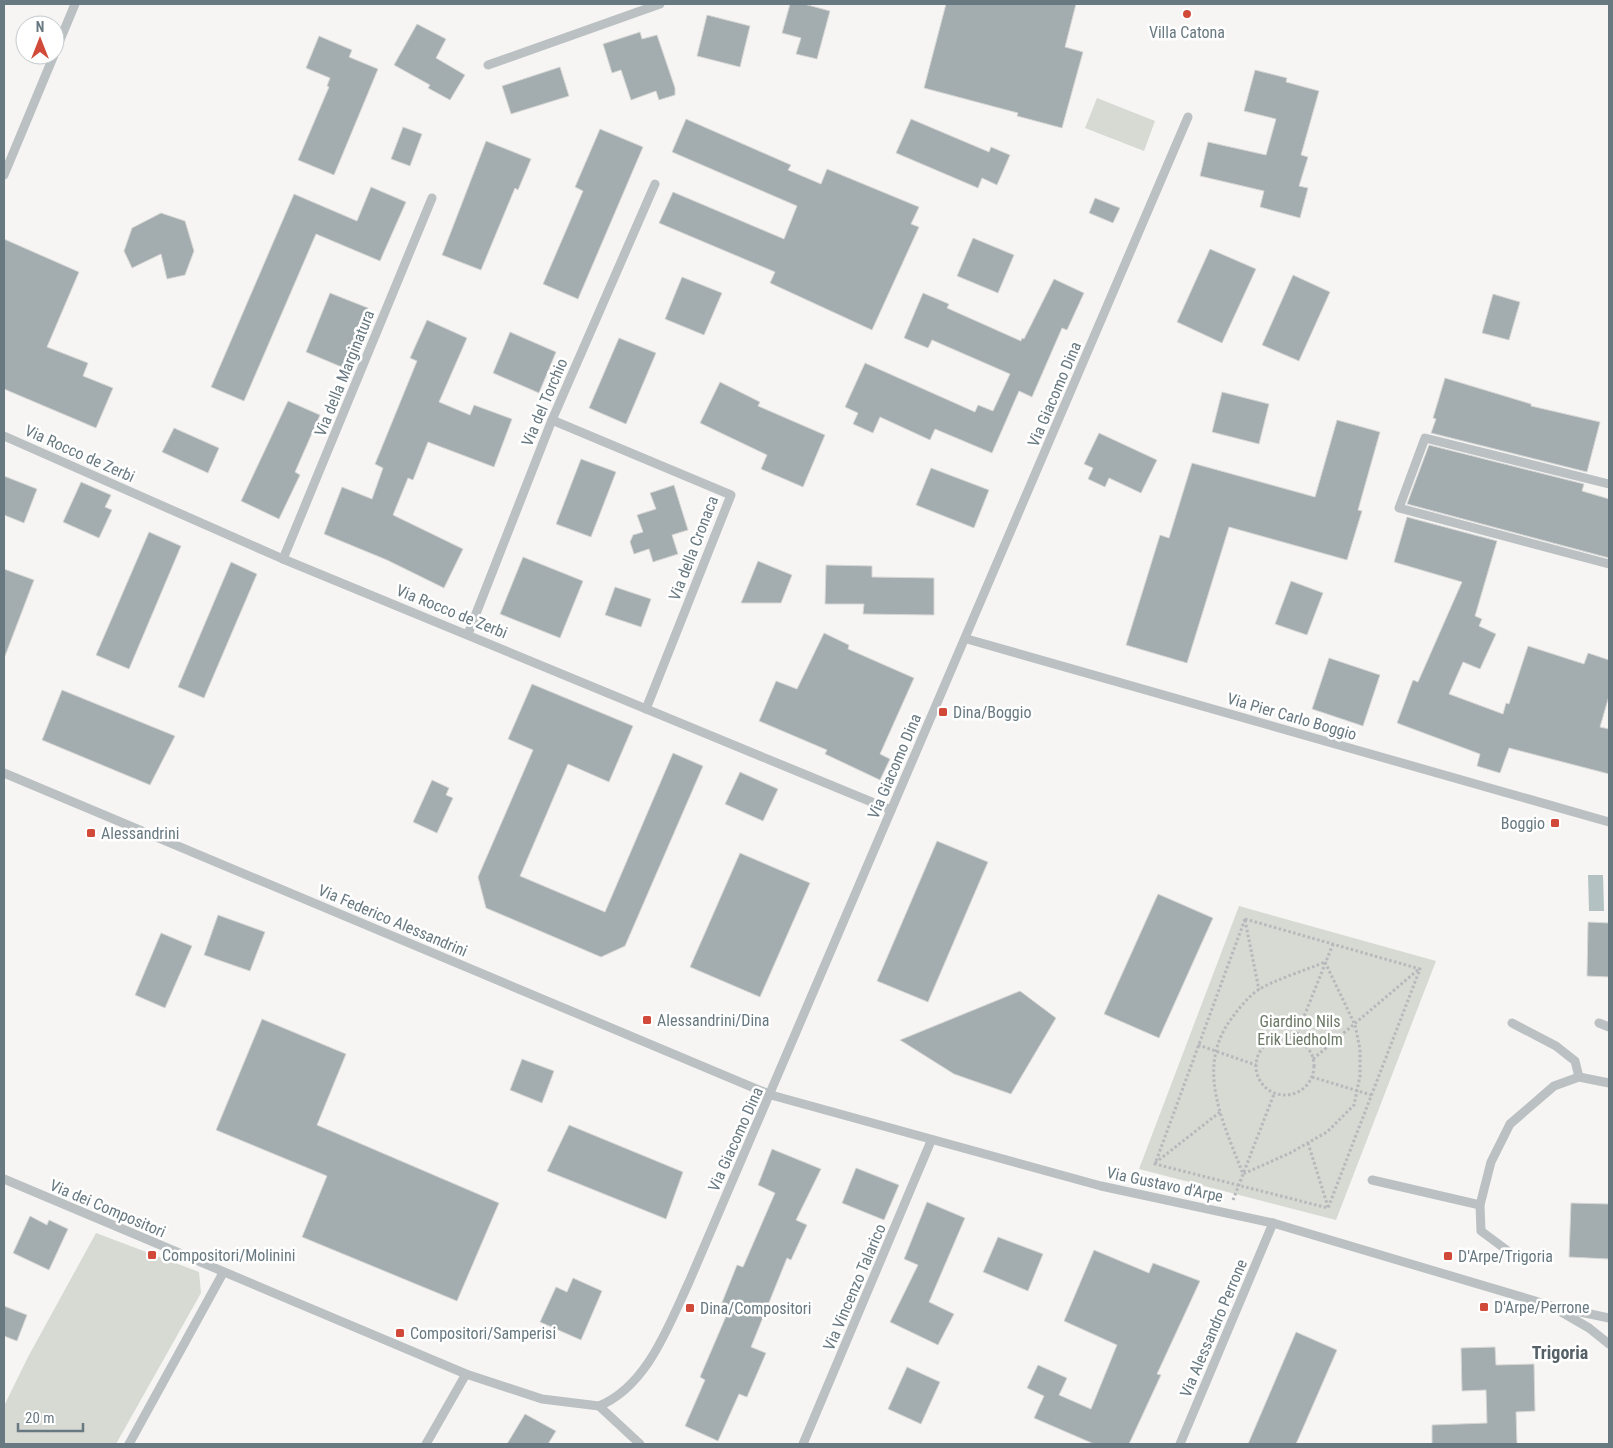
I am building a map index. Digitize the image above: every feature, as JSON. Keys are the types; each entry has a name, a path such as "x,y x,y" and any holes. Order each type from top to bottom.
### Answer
{"street":[{"path":"65,27 75,4"},
{"path":"488,65 660,4"},
{"path":"4,175 49,65"},
{"name":"Via Giacomo Dina","path":"599,1406 616,1398 632,1385 656,1348 689,1282 771,1095 1188,117"},
{"name":"Via del Torchio","path":"468,634 552,420 655,184"},
{"name":"Via della Marginatura","path":"283,558 432,198"},
{"name":"Via della Cronaca","path":"552,420 731,495 646,709"},
{"name":"Via Rocco de Zerbi","path":"4,436 283,558 891,810"},
{"path":"1609,484 1425,438 1399,508 1609,564"},
{"name":"Via Pier Carlo Boggio","path":"966,639 1609,822"},
{"name":"Via Federico Alessandrini","path":"4,773 771,1095"},
{"path":"1512,1022 1562,1051 1575,1061 1579,1077"},
{"path":"1599,1023 1609,1027"},
{"path":"1512,1254 1481,1231 1480,1205 1491,1162 1510,1124 1554,1086 1579,1077 1609,1083"},
{"name":"Via Gustavo d'Arpe","path":"771,1095 931,1141 1138,1195 1273,1224 1552,1306 1609,1318"},
{"name":"Via Vincenzo Talarico","path":"803,1444 931,1141"},
{"name":"Via dei Compositori","path":"4,1179 466,1374 542,1398 599,1406"},
{"path":"1372,1180 1480,1205"},
{"name":"Via Alessandro Perrone","path":"1180,1444 1273,1224"},
{"path":"129,1444 224,1273"},
{"name":"Via Gustavo d'Arpe","path":"1552,1306 1589,1328 1609,1344"},
{"path":"426,1444 466,1374"},
{"path":"599,1406 640,1444"}],"path":[{"path":"1244,919 1420,969"},
{"path":"1244,919 1258,990"},
{"path":"1155,1164 1244,919"},
{"path":"1295,1039 1333,944"},
{"path":"1243,1174 1220,1112 1213,1074 1215,1051 1226,1026 1238,1009 1258,990 1325,962"},
{"path":"1243,1174 1327,1132 1354,1105 1358,1091 1360,1049 1355,1025 1325,962"},
{"path":"1313,1059 1420,969"},
{"path":"1328,1208 1420,969"},
{"path":"1286,1037 1295,1039 1309,1050 1313,1059 1312,1077 1307,1085 1292,1095 1274,1094 1260,1082 1256,1065 1262,1048 1269,1042 1286,1037"},
{"path":"1198,1046 1256,1065"},
{"path":"1312,1077 1372,1095"},
{"path":"1228,1213 1274,1094"},
{"path":"1155,1164 1220,1112"},
{"path":"1308,1143 1328,1208"},
{"path":"1155,1164 1328,1208"}],"green space":[{"path":"1097,98 1155,121 1144,151 1085,128"},
{"name":"Giardino Nils Erik Liedholm","path":"1239,906 1436,961 1336,1220 1139,1169"},
{"path":"96,1233 199,1272 201,1293 116,1444 4,1444 4,1406 28,1357"}],"shaded area":[{"path":"1588,875 1603,875 1604,911 1589,911"}],"building":[{"path":"790,4 804,4 830,11 817,59 796,54 801,38 782,33"},
{"path":"946,4 1076,4 1065,47 1083,52 1062,128 1017,116 1018,113 924,88"},
{"path":"707,15 750,26 740,67 697,56"},
{"path":"417,24 446,39 436,58 465,75 450,100 428,88 430,85 394,65"},
{"path":"640,32 642,39 657,35 675,88 675,95 659,100 656,91 631,100 621,70 612,73 603,44"},
{"path":"319,36 352,50 349,57 378,69 334,175 298,160 329,87 327,86 330,78 306,68"},
{"path":"560,67 569,96 511,114 502,86"},
{"path":"1255,70 1287,78 1286,82 1319,91 1301,155 1308,157 1299,186 1308,188 1300,218 1260,207 1264,191 1200,176 1208,142 1266,155 1276,119 1244,111"},
{"path":"686,119 791,165 788,170 821,184 827,169 919,207 911,224 919,227 872,330 770,283 775,272 659,223 673,192 784,239 797,206 672,152"},
{"path":"911,119 989,152 991,147 1010,155 997,185 982,178 978,188 896,153"},
{"path":"403,127 422,134 410,166 391,159"},
{"path":"600,129 643,147 578,299 543,284 583,191 575,187"},
{"path":"486,141 531,159 518,190 515,188 481,270 442,255"},
{"path":"371,187 406,202 380,261 316,234 244,401 211,387 294,194 357,221"},
{"path":"1095,198 1120,208 1113,223 1089,213"},
{"path":"161,213 185,221 194,251 185,275 167,279 161,254 132,268 124,251 132,228"},
{"path":"973,238 1014,255 998,293 957,276"},
{"path":"4,239 79,272 47,347 88,363 83,376 113,388 96,428 4,389"},
{"path":"1210,249 1256,269 1222,343 1177,322"},
{"path":"1293,275 1330,292 1299,361 1262,345"},
{"path":"682,277 722,293 704,335 665,319"},
{"path":"1054,279 1084,293 1067,330 1062,328 1032,397 1019,391 992,453 935,429 930,440 880,417 873,433 853,424 858,413 845,407 865,363 975,412 978,405 993,411 1010,374 932,340 928,348 904,338 923,293 949,304 947,308 1021,341 1022,338 1024,339"},
{"path":"330,293 368,308 344,368 306,352"},
{"path":"1493,294 1520,302 1509,340 1482,333"},
{"path":"427,320 467,338 439,402 470,415 474,405 512,419 494,467 428,442 413,480 408,478 393,515 463,549 444,588 387,560 324,534 342,487 372,499 383,468 375,464 417,361 410,358"},
{"path":"510,332 556,352 539,393 493,373"},
{"path":"619,338 656,353 626,424 589,408"},
{"path":"1445,378 1531,404 1531,406 1600,422 1587,472 1431,433 1436,419 1433,418"},
{"path":"720,382 760,402 758,406 825,435 803,487 761,469 767,455 700,423"},
{"path":"1222,392 1269,404 1259,444 1212,432"},
{"path":"288,401 320,415 295,472 300,475 279,519 241,501"},
{"path":"1337,420 1380,432 1358,510 1362,511 1347,560 1229,527 1187,663 1126,645 1160,535 1169,538 1192,463 1315,497"},
{"path":"174,428 219,448 208,473 162,452"},
{"path":"1099,433 1157,460 1141,493 1109,478 1105,487 1088,479 1093,468 1084,464"},
{"path":"1429,445 1584,484 1582,491 1609,499 1609,558 1407,504"},
{"path":"581,459 616,472 591,537 556,524"},
{"path":"931,468 989,490 974,528 916,505"},
{"path":"4,476 37,489 24,523 4,515"},
{"path":"81,482 111,495 105,507 112,510 99,538 63,522"},
{"path":"674,485 688,530 672,535 678,554 653,562 649,549 634,554 630,542 633,535 643,532 637,515 656,509 650,493"},
{"path":"1407,517 1497,541 1475,616 1482,619 1479,626 1496,634 1480,669 1463,662 1449,694 1503,714 1506,703 1509,704 1528,646 1584,664 1588,653 1609,660 1609,696 1600,727 1609,729 1609,774 1509,748 1500,773 1477,766 1480,754 1397,723 1413,680 1418,682 1462,582 1394,562"},
{"path":"149,532 181,546 129,669 96,655"},
{"path":"523,557 583,581 560,638 500,614"},
{"path":"758,561 792,575 781,603 741,603"},
{"path":"231,562 257,574 204,698 178,687"},
{"path":"826,565 872,566 872,577 934,578 934,615 863,614 864,604 825,604"},
{"path":"4,569 34,580 5,656 4,655"},
{"path":"1291,581 1323,593 1307,635 1275,624"},
{"path":"615,587 651,599 641,627 605,615"},
{"path":"824,633 849,645 848,649 914,678 880,754 890,759 880,780 825,754 827,750 759,721 776,681 797,689"},
{"path":"1329,658 1380,675 1363,726 1312,709"},
{"path":"532,684 633,726 609,782 568,764 520,876 605,912 673,753 703,766 625,946 601,957 486,908 478,877 533,750 508,739"},
{"path":"62,690 175,736 150,785 42,740"},
{"path":"740,772 778,789 763,821 725,804"},
{"path":"432,780 449,788 446,795 453,798 437,833 413,822"},
{"path":"937,841 988,862 928,1002 877,981"},
{"path":"740,853 810,883 760,997 690,967"},
{"path":"1158,894 1213,918 1159,1038 1104,1014"},
{"path":"218,915 265,932 250,971 204,955"},
{"path":"1588,922 1609,923 1609,977 1587,976"},
{"path":"161,933 192,946 165,1008 135,995"},
{"path":"1020,991 1056,1018 1011,1094 954,1074 900,1040"},
{"path":"262,1019 346,1054 317,1125 499,1203 457,1301 302,1237 327,1176 216,1130"},
{"path":"522,1059 554,1071 542,1103 510,1090"},
{"path":"569,1125 683,1172 666,1219 547,1171"},
{"path":"772,1149 821,1169 796,1220 807,1225 791,1260 787,1258 751,1347 766,1353 747,1397 739,1394 718,1441 685,1426 705,1380 700,1377 727,1314 719,1310 737,1265 743,1267 775,1193 758,1185"},
{"path":"856,1168 899,1185 884,1220 842,1203"},
{"path":"927,1202 965,1218 929,1302 954,1314 938,1345 890,1322 918,1265 904,1259"},
{"path":"1571,1203 1609,1204 1609,1259 1569,1257"},
{"path":"30,1216 47,1225 49,1220 68,1229 49,1270 13,1253"},
{"path":"998,1237 1043,1254 1028,1291 983,1272"},
{"path":"1094,1250 1149,1273 1153,1263 1200,1281 1157,1374 1161,1375 1129,1444 1094,1444 1034,1418 1044,1396 1027,1388 1038,1365 1067,1378 1059,1395 1091,1409 1117,1345 1064,1321"},
{"path":"573,1278 602,1291 581,1340 540,1322 556,1287 567,1292"},
{"path":"4,1306 27,1315 17,1341 4,1336"},
{"path":"1296,1332 1337,1350 1296,1444 1248,1444"},
{"path":"1495,1347 1496,1365 1534,1364 1535,1411 1516,1412 1517,1444 1432,1444 1432,1425 1487,1423 1486,1390 1462,1391 1461,1348"},
{"path":"907,1367 940,1382 921,1424 888,1409"},
{"path":"525,1414 556,1431 548,1444 507,1444"}],"place":[{"name":"Villa Catona","path":"1187,14"},
{"name":"Dina/Boggio","path":"943,712"},
{"name":"Boggio","path":"1555,823"},
{"name":"Alessandrini","path":"91,833"},
{"name":"Alessandrini/Dina","path":"647,1020"},
{"name":"Compositori/Molinini","path":"152,1255"},
{"name":"D'Arpe/Trigoria","path":"1448,1256"},
{"name":"D'Arpe/Perrone","path":"1484,1307"},
{"name":"Dina/Compositori","path":"690,1308"},
{"name":"Compositori/Samperisi","path":"400,1333"}],"district":[{"name":"Trigoria","path":"1560,1353"}]}
